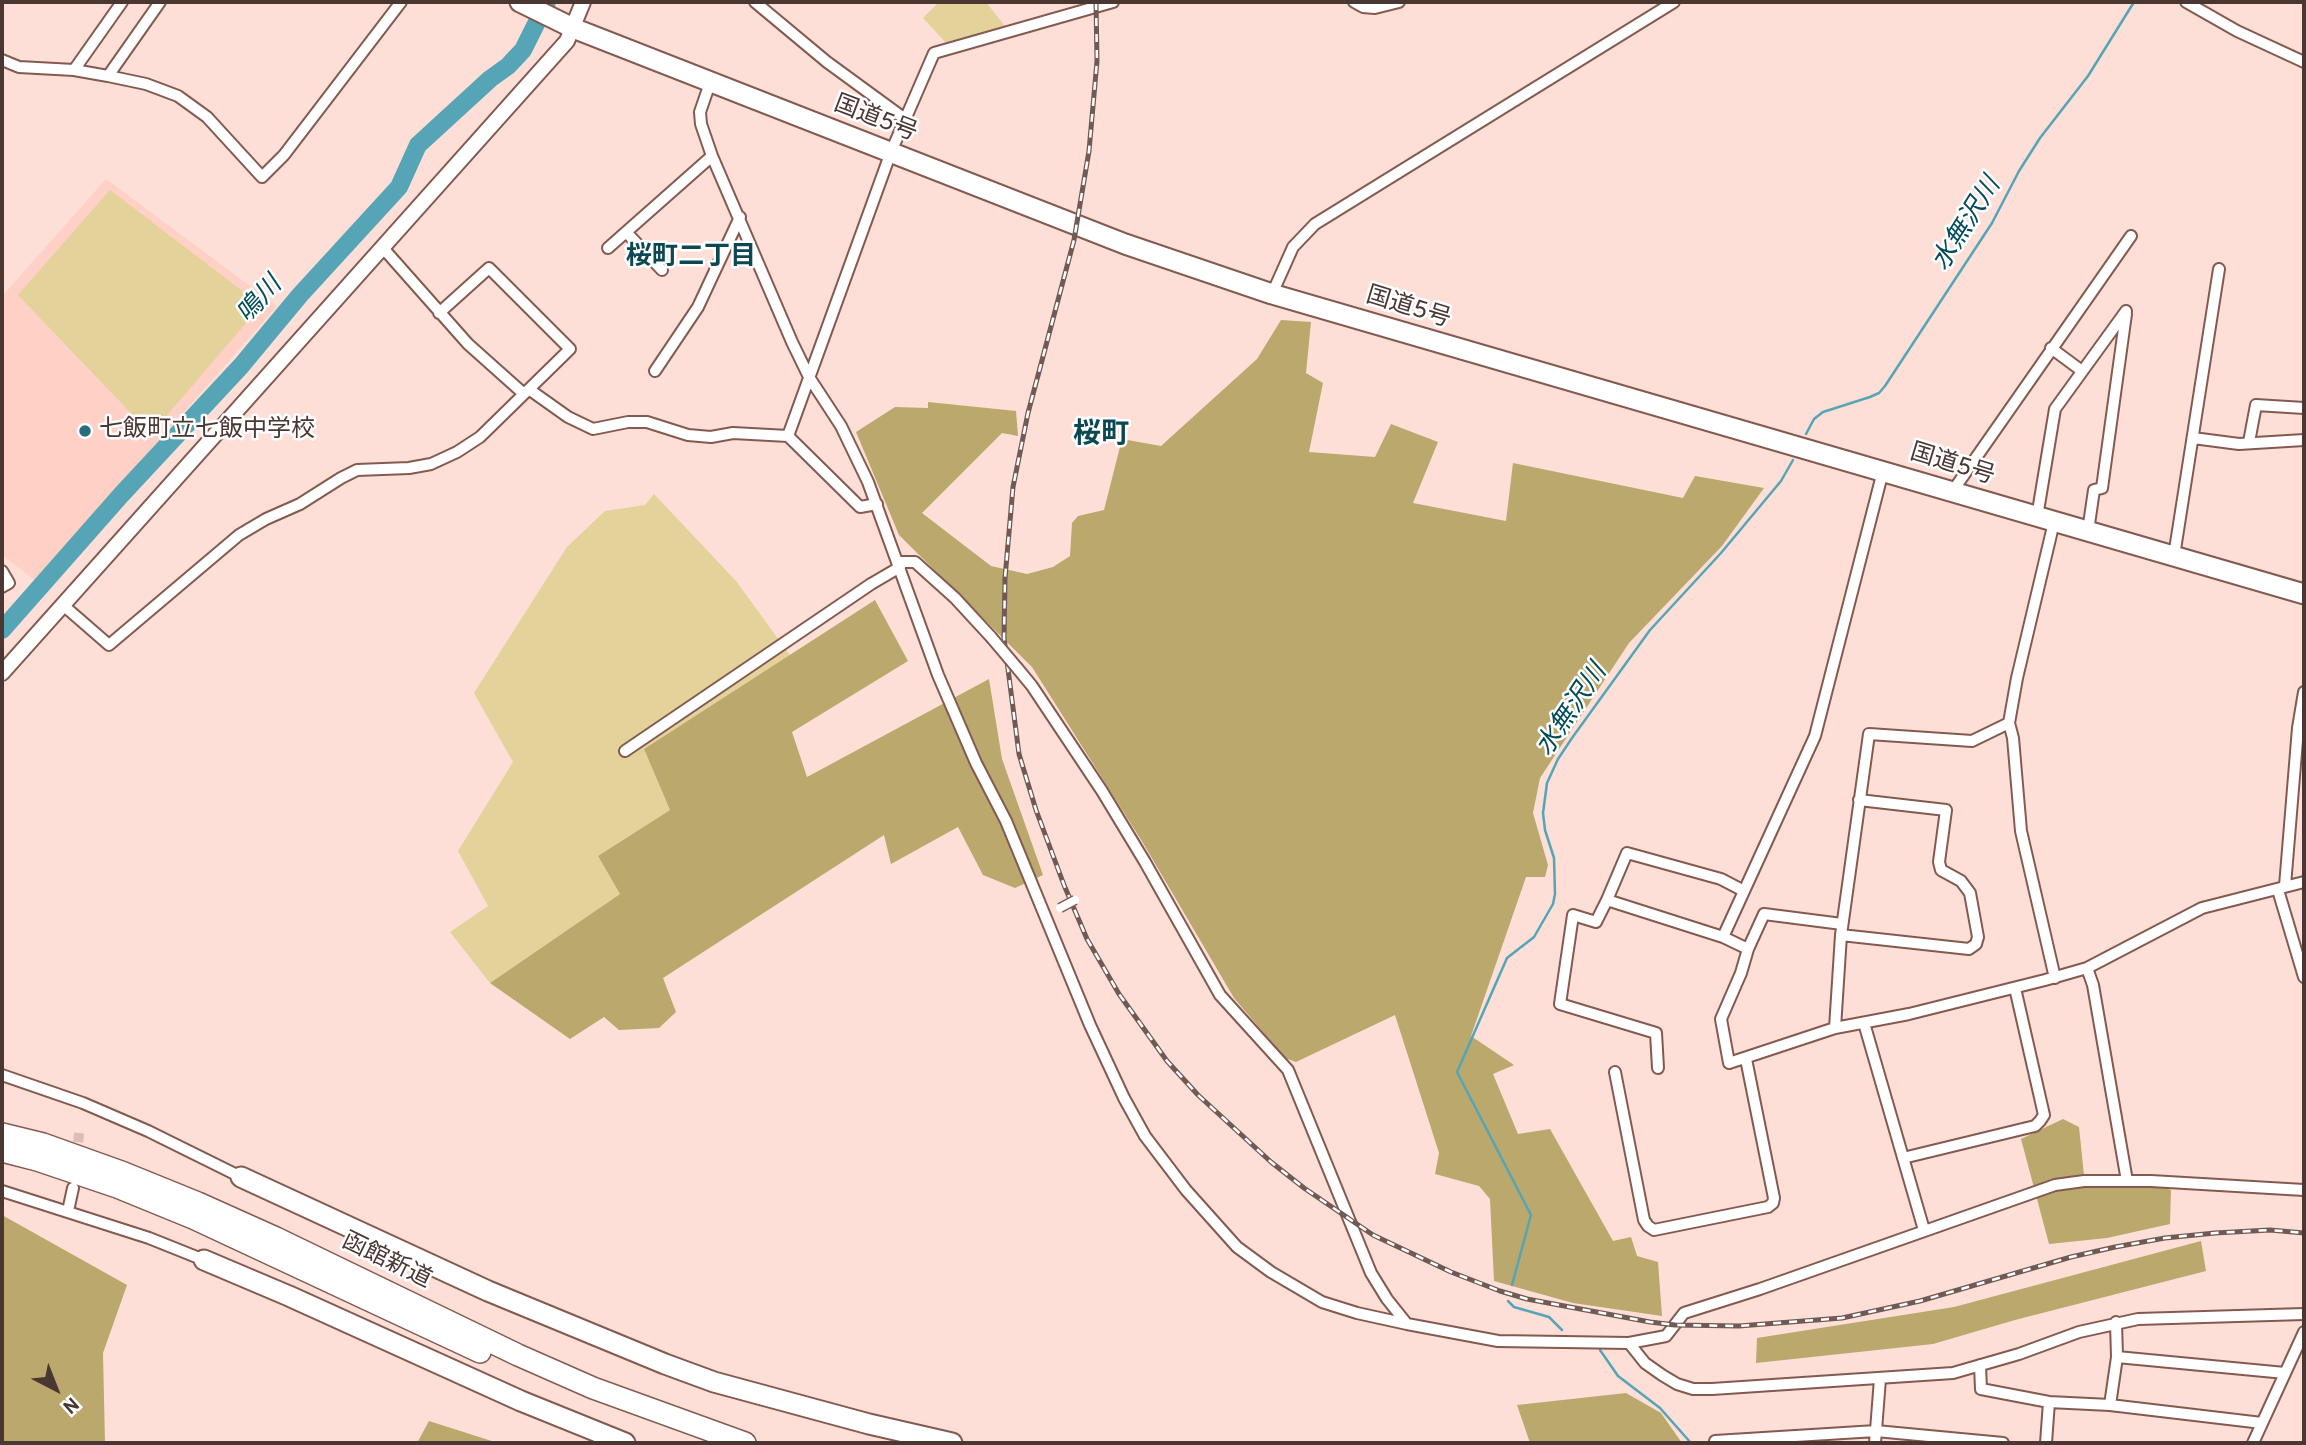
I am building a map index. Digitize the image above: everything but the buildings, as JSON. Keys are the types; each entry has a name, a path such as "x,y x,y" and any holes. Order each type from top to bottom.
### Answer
{"highway":[{"name":"国道5号","path":"536,10 573,28 710,83 1125,244 1272,294 2304,594"},
{"name":"函館新道","path":"2,1133 43,1144 198,1203 593,1388 745,1443"},
{"name":"函館新道","path":"2,1150 117,1188 193,1218 511,1366 587,1399 706,1443"},
{"name":"函館新道","path":"241,1177 488,1291 665,1364 715,1382 855,1421 951,1443"},
{"path":"204,1260 522,1401 625,1443"}],"street":[{"path":"74,70 122,2"},
{"path":"108,76 160,2"},
{"path":"2,60 19,67 74,70 108,76 146,84 178,96 207,117 262,177 284,155 401,2"},
{"path":"2,673 567,41 583,2"},
{"path":"755,2 827,62 905,119"},
{"path":"788,436 891,152 933,53 1114,2"},
{"path":"1354,2 1363,7 1375,8 1399,2"},
{"path":"1272,294 1293,247 1315,224 1674,2"},
{"path":"2186,2 2237,31 2304,62"},
{"path":"710,83 700,112 701,124 712,156 809,377 841,426 869,482 938,675 976,763 1006,821 1090,1025 1124,1098 1144,1136 1186,1190 1237,1247 1271,1272 1322,1302 1407,1324 1498,1342 1629,1343 1666,1336 1684,1313 2055,1185 2084,1181 2127,1181 2304,1190"},
{"path":"608,248 712,156"},
{"path":"655,371 698,307 740,217"},
{"path":"626,232 662,270"},
{"path":"1952,492 2131,236"},
{"path":"383,248 468,344 527,392 568,417 593,429 628,422 647,422 688,435 711,437 733,433 788,436 860,507 877,504"},
{"path":"63,605 108,645 239,536 266,519 300,505 357,470 420,466 457,452 480,437 570,349 489,268 439,313"},
{"path":"2174,556 2219,269"},
{"path":"2055,978 2021,831 2010,723 2045,519 2055,409 2126,311 2102,488 2094,490 2088,531"},
{"path":"2051,348 2082,371"},
{"path":"2249,442 2256,405 2304,408"},
{"path":"2193,438 2239,444 2304,440"},
{"path":"1723,937 1815,736 1883,471"},
{"path":"625,751 900,565 915,562 955,598 1039,695 1145,862 1220,995 1288,1070 1371,1273 1407,1324"},
{"path":"2,571 9,583 2,587"},
{"path":"2304,692 2281,888 2304,977"},
{"path":"1835,1028 1841,929 1869,733 1972,741 2010,723"},
{"path":"1859,800 1946,810 1939,862 1941,870 1967,886 1978,937 1976,944 1969,949 1764,914 1721,1019 1729,1063 1835,1028 2015,988 2087,968 2202,908 2304,882"},
{"path":"1658,1068 1656,1033 1560,1004 1573,915 1596,922 1627,853 1721,879 1744,891"},
{"path":"1060,908 1075,900"},
{"path":"1607,900 1723,937 1748,949"},
{"path":"2087,968 2093,985 2127,1181"},
{"path":"1903,1158 2035,1126 2044,1115 2015,988"},
{"path":"1864,1023 1924,1230"},
{"path":"1615,1072 1644,1220 1654,1230 1768,1208 1773,1203 1746,1059"},
{"path":"2,1075 105,1112 241,1177"},
{"path":"68,1211 73,1188"},
{"path":"2,1191 149,1238 204,1260"},
{"path":"1629,1343 1645,1363 1662,1376 1693,1389 1952,1373 2116,1322 2304,1314"},
{"path":"2110,1405 2117,1357 2116,1322"},
{"path":"2253,1443 2304,1332"},
{"path":"2117,1357 2285,1373"},
{"path":"1980,1365 1981,1389 2049,1402 2110,1405 2262,1423"},
{"path":"1875,1443 1880,1379"},
{"path":"2046,1443 2049,1402"},
{"path":"1716,1441 1876,1431 2003,1443"}],"shaded area":[{"path":"939,2 986,2 1005,26 947,44 923,18"},
{"name":"七飯町立七飯中学校","path":"106,179 277,306 36,581 2,555 2,296"},
{"path":"110,190 245,293 251,317 151,434 18,295"},
{"path":"1281,320 1311,322 1306,373 1323,383 1309,452 1375,457 1391,424 1438,442 1413,503 1506,521 1513,463 1683,498 1695,476 1764,488 1722,546 1629,643 1540,778 1533,813 1548,865 1545,877 1526,877 1471,1036 1514,1065 1493,1074 1518,1134 1550,1129 1613,1241 1631,1237 1637,1256 1658,1262 1662,1316 1573,1303 1494,1281 1490,1199 1479,1186 1435,1174 1439,1153 1395,1015 1296,1062 1285,1058 1234,998 1143,843 1032,667 899,535 856,432 895,407 928,408 928,402 1016,411 1018,436 1002,433 922,513 991,566 1027,574 1053,567 1070,556 1072,523 1078,516 1104,510 1122,439 1161,446 1257,359"},
{"path":"654,494 736,581 790,655 644,749 670,810 598,856 620,894 490,983 450,932 488,906 458,851 513,762 474,693 567,547 605,511 645,505"},
{"path":"875,600 908,661 792,732 807,777 989,679 1002,759 1043,875 1015,888 983,875 958,827 891,864 884,835 663,978 676,1012 659,1028 619,1030 604,1017 570,1039 490,983 620,894 598,856 670,810 644,749"},
{"path":"2063,1119 2079,1127 2085,1185 2155,1185 2171,1190 2170,1224 2107,1238 2049,1244 2021,1139"},
{"path":"2,1215 127,1285 103,1353 105,1443 2,1443"},
{"path":"2201,1241 2206,1271 1933,1344 1756,1363 1757,1338 1954,1307"},
{"path":"1626,1393 1661,1413 1682,1443 1530,1443 1517,1405"},
{"path":"429,1421 498,1443 417,1443"}],"waterway":[{"name":"鳴川","path":"2,630 399,187 418,145 523,50 547,2"},
{"name":"水無沢川","path":"1806,434 1814,419 1823,412 1870,397 1885,386 1992,223 2040,138 2088,76 2134,2"},
{"name":"水無沢川","path":"1512,1285 1531,1215 1457,1072 1507,958 1534,937 1553,904 1554,858 1543,813 1547,783 1572,738 1650,630 1721,553 1781,481 1793,460"},
{"name":"水無沢川","path":"1508,1301 1514,1307 1549,1317 1562,1330"},
{"name":"水無沢川","path":"1600,1350 1618,1376 1660,1408 1691,1443"}],"tunnel":[{"path":"77,1157 79,1133"}],"railway":[{"path":"1096,2 1097,61 1089,151 1074,240 1028,413 1013,487 1005,578 1004,638 1019,754 1036,810 1064,885 1087,939 1119,994 1167,1061 1198,1095 1271,1162 1373,1235 1451,1272 1500,1291 1527,1299 1650,1322 1739,1326 1842,1318 1920,1301 2071,1257 2115,1247 2215,1233 2270,1230 2304,1233"}],"place":[{"name":"七飯町立七飯中学校","path":"85,431"}],"district":[{"name":"桜町二丁目","path":"691,259"},
{"name":"桜町","path":"1101,436"}]}
